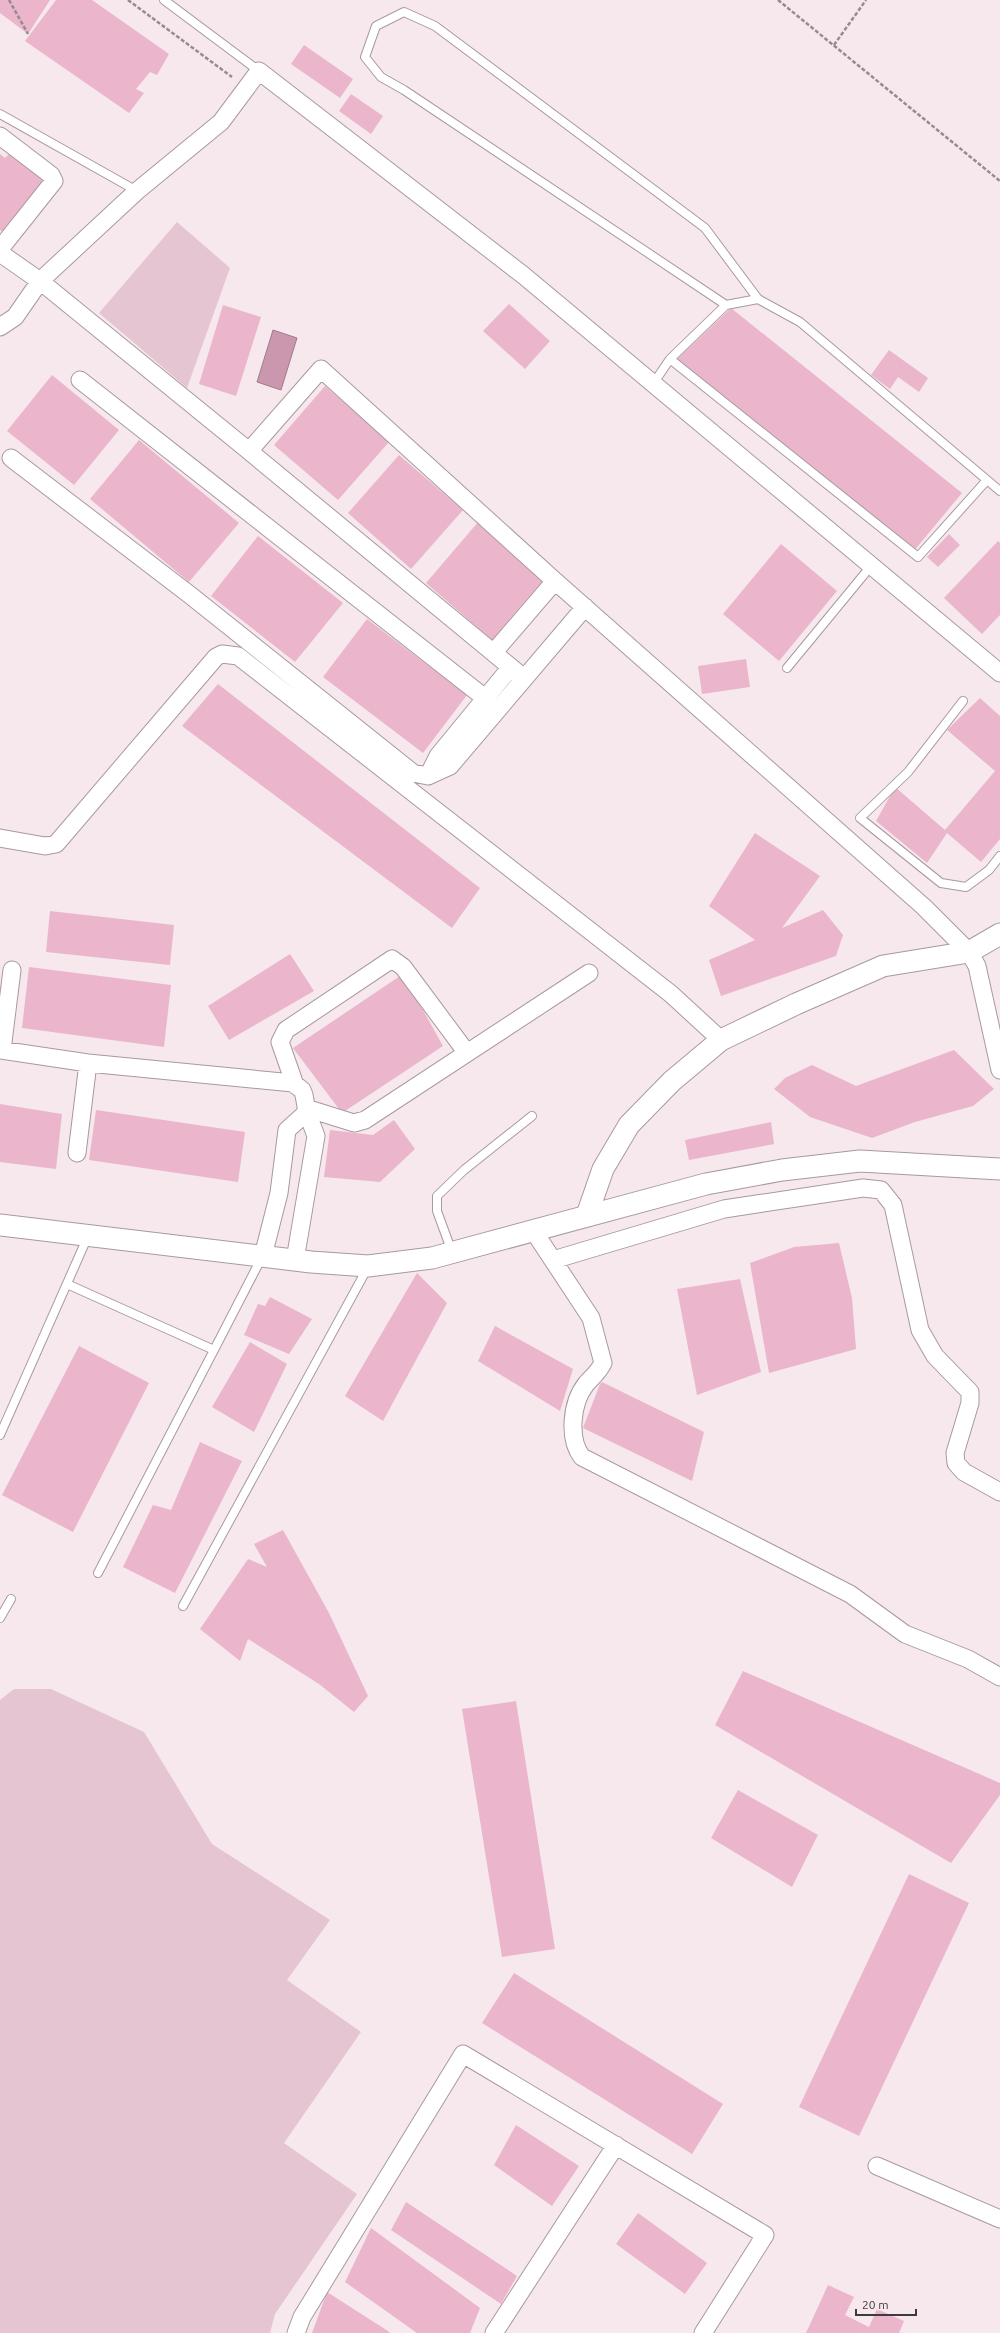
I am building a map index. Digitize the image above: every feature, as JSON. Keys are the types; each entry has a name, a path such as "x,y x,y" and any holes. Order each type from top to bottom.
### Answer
{"street":[{"path":"0,328 15,317 40,280 137,191 221,122 246,86 259,71 523,275 1000,673"},
{"path":"0,136 51,174 54,181 0,249"},
{"path":"0,253 40,280 250,451 524,678"},
{"path":"250,451 321,369 555,581 924,907 969,952 977,966 1000,1070"},
{"path":"80,380 485,698"},
{"path":"10,458 190,595 414,773 428,776 450,766 585,607"},
{"path":"494,652 555,581"},
{"path":"0,838 45,846 56,844 216,657 229,654 238,656 671,994 721,1040"},
{"path":"428,776 438,756 511,667"},
{"path":"587,1215 603,1169 630,1125 672,1082 721,1040 796,1004 883,966 969,952 1000,934"},
{"path":"295,1260 316,1136 306,1110 304,1095 295,1085 280,1042 286,1030 392,959 403,967 467,1053"},
{"path":"12,970 1,1050 88,1063 295,1085"},
{"path":"306,1110 354,1123 364,1120 589,973"},
{"path":"77,1153 88,1063"},
{"path":"263,1256 278,1193 287,1130 306,1110"},
{"path":"0,1225 295,1260 368,1266 432,1258 706,1184 782,1170 860,1161 1000,1169"},
{"path":"553,1260 724,1209 863,1188 881,1190 893,1205 920,1330 935,1356 970,1392 970,1403 955,1453 956,1463 964,1472 1000,1492"},
{"path":"533,1230 591,1318 603,1363 594,1378 585,1384 573,1413 573,1441 582,1457 850,1594 905,1634 968,1659 1000,1677"},
{"path":"296,2333 302,2318 463,2054 765,2235 703,2333"},
{"path":"494,2333 616,2145"},
{"path":"877,2166 1000,2219"}],"lane":[{"path":"164,0 259,71"},
{"path":"726,305 404,90 381,77 365,57 376,26 404,12 435,26 705,228 758,299 800,322 1000,491"},
{"path":"0,114 137,191"},
{"path":"653,384 670,359 726,305 758,299"},
{"path":"670,359 918,557 987,480"},
{"path":"787,668 871,566"},
{"path":"964,701 908,772 860,818 941,883 966,887 989,870 1000,856"},
{"path":"452,1253 438,1210 437,1196 464,1170 532,1116"},
{"path":"0,1435 88,1235"},
{"path":"98,1573 263,1256"},
{"path":"183,1606 368,1266"},
{"path":"67,1284 214,1350"},
{"path":"0,1618 11,1599"}],"path":[{"path":"9,0 28,34"},
{"path":"128,0 246,86"},
{"path":"778,0 1000,181"},
{"path":"834,45 866,0"}],"shaded area":[{"path":"177,222 230,268 187,388 99,313"},
{"path":"273,330 297,338 281,390 257,382"},
{"path":"14,1689 51,1689 144,1732 212,1844 330,1920 287,1980 361,2032 284,2143 357,2194 275,2314 270,2333 0,2333 0,1700"}],"building":[{"path":"0,0 50,0 28,34 0,13"},
{"path":"56,0 92,0 169,54 157,75 150,72 136,89 144,93 129,113 25,41"},
{"path":"304,45 353,79 340,98 291,64"},
{"path":"351,94 383,116 371,134 339,111"},
{"path":"13,150 45,178 40,184 45,189 5,234 0,230 0,154 5,158"},
{"path":"509,304 550,341 525,369 483,331"},
{"path":"223,305 261,317 236,396 199,384"},
{"path":"731,308 962,493 913,552 676,360"},
{"path":"889,350 928,378 919,392 898,377 890,389 871,375"},
{"path":"52,375 119,430 74,485 7,431"},
{"path":"325,386 389,442 338,500 274,445"},
{"path":"139,440 239,523 189,582 90,499"},
{"path":"399,455 463,510 411,569 348,513"},
{"path":"479,521 545,578 492,640 426,583"},
{"path":"949,534 960,545 938,567 927,557"},
{"path":"258,536 343,603 295,662 211,596"},
{"path":"998,541 1000,543 1000,615 982,634 944,598"},
{"path":"781,544 837,591 779,661 723,614"},
{"path":"367,619 467,695 423,753 323,677"},
{"path":"746,659 750,687 702,694 698,666"},
{"path":"218,684 480,888 452,928 182,726"},
{"path":"980,698 1000,716 1000,839 981,862 947,833 927,863 876,821 895,787 945,830 995,771 947,730"},
{"path":"755,833 820,876 782,928 823,910 843,935 836,956 721,996 709,960 755,940 709,906"},
{"path":"50,911 174,925 170,965 46,952"},
{"path":"290,954 314,991 229,1040 208,1006"},
{"path":"29,967 171,985 164,1047 22,1028"},
{"path":"403,974 443,1046 342,1113 293,1048"},
{"path":"954,1050 994,1089 973,1106 915,1122 872,1138 810,1117 774,1089 785,1078 812,1065 856,1086"},
{"path":"0,1104 62,1114 56,1169 0,1162"},
{"path":"96,1110 245,1132 238,1182 89,1160"},
{"path":"394,1120 415,1149 380,1182 324,1177 330,1130 373,1135"},
{"path":"771,1122 774,1144 689,1160 685,1140"},
{"path":"839,1243 852,1298 856,1349 769,1373 750,1263 794,1247"},
{"path":"417,1273 447,1303 383,1421 345,1396"},
{"path":"740,1279 761,1372 697,1395 677,1289"},
{"path":"270,1297 312,1319 289,1354 244,1335 258,1304 265,1306"},
{"path":"495,1326 573,1369 560,1411 478,1361"},
{"path":"250,1342 287,1364 254,1432 212,1407"},
{"path":"79,1346 149,1383 73,1532 2,1495"},
{"path":"602,1382 704,1432 692,1481 583,1428"},
{"path":"200,1442 242,1461 175,1593 123,1567 153,1505 171,1510"},
{"path":"283,1530 329,1613 368,1696 354,1712 319,1684 248,1639 240,1661 200,1629 248,1559 267,1567 254,1544"},
{"path":"743,1671 1000,1783 1000,1795 951,1863 715,1725"},
{"path":"516,1701 555,1949 502,1957 462,1709"},
{"path":"738,1790 818,1835 792,1887 711,1838"},
{"path":"909,1874 969,1903 859,2136 799,2107"},
{"path":"514,1973 723,2104 692,2154 482,2023"},
{"path":"516,2125 579,2166 552,2206 494,2165"},
{"path":"406,2202 517,2276 501,2304 391,2230"},
{"path":"638,2213 707,2263 685,2294 616,2244"},
{"path":"371,2228 480,2308 470,2333 417,2333 345,2282"},
{"path":"828,2285 854,2297 845,2315 869,2327 877,2309 904,2321 899,2333 806,2333"},
{"path":"327,2292 388,2331 390,2333 312,2333"}]}
